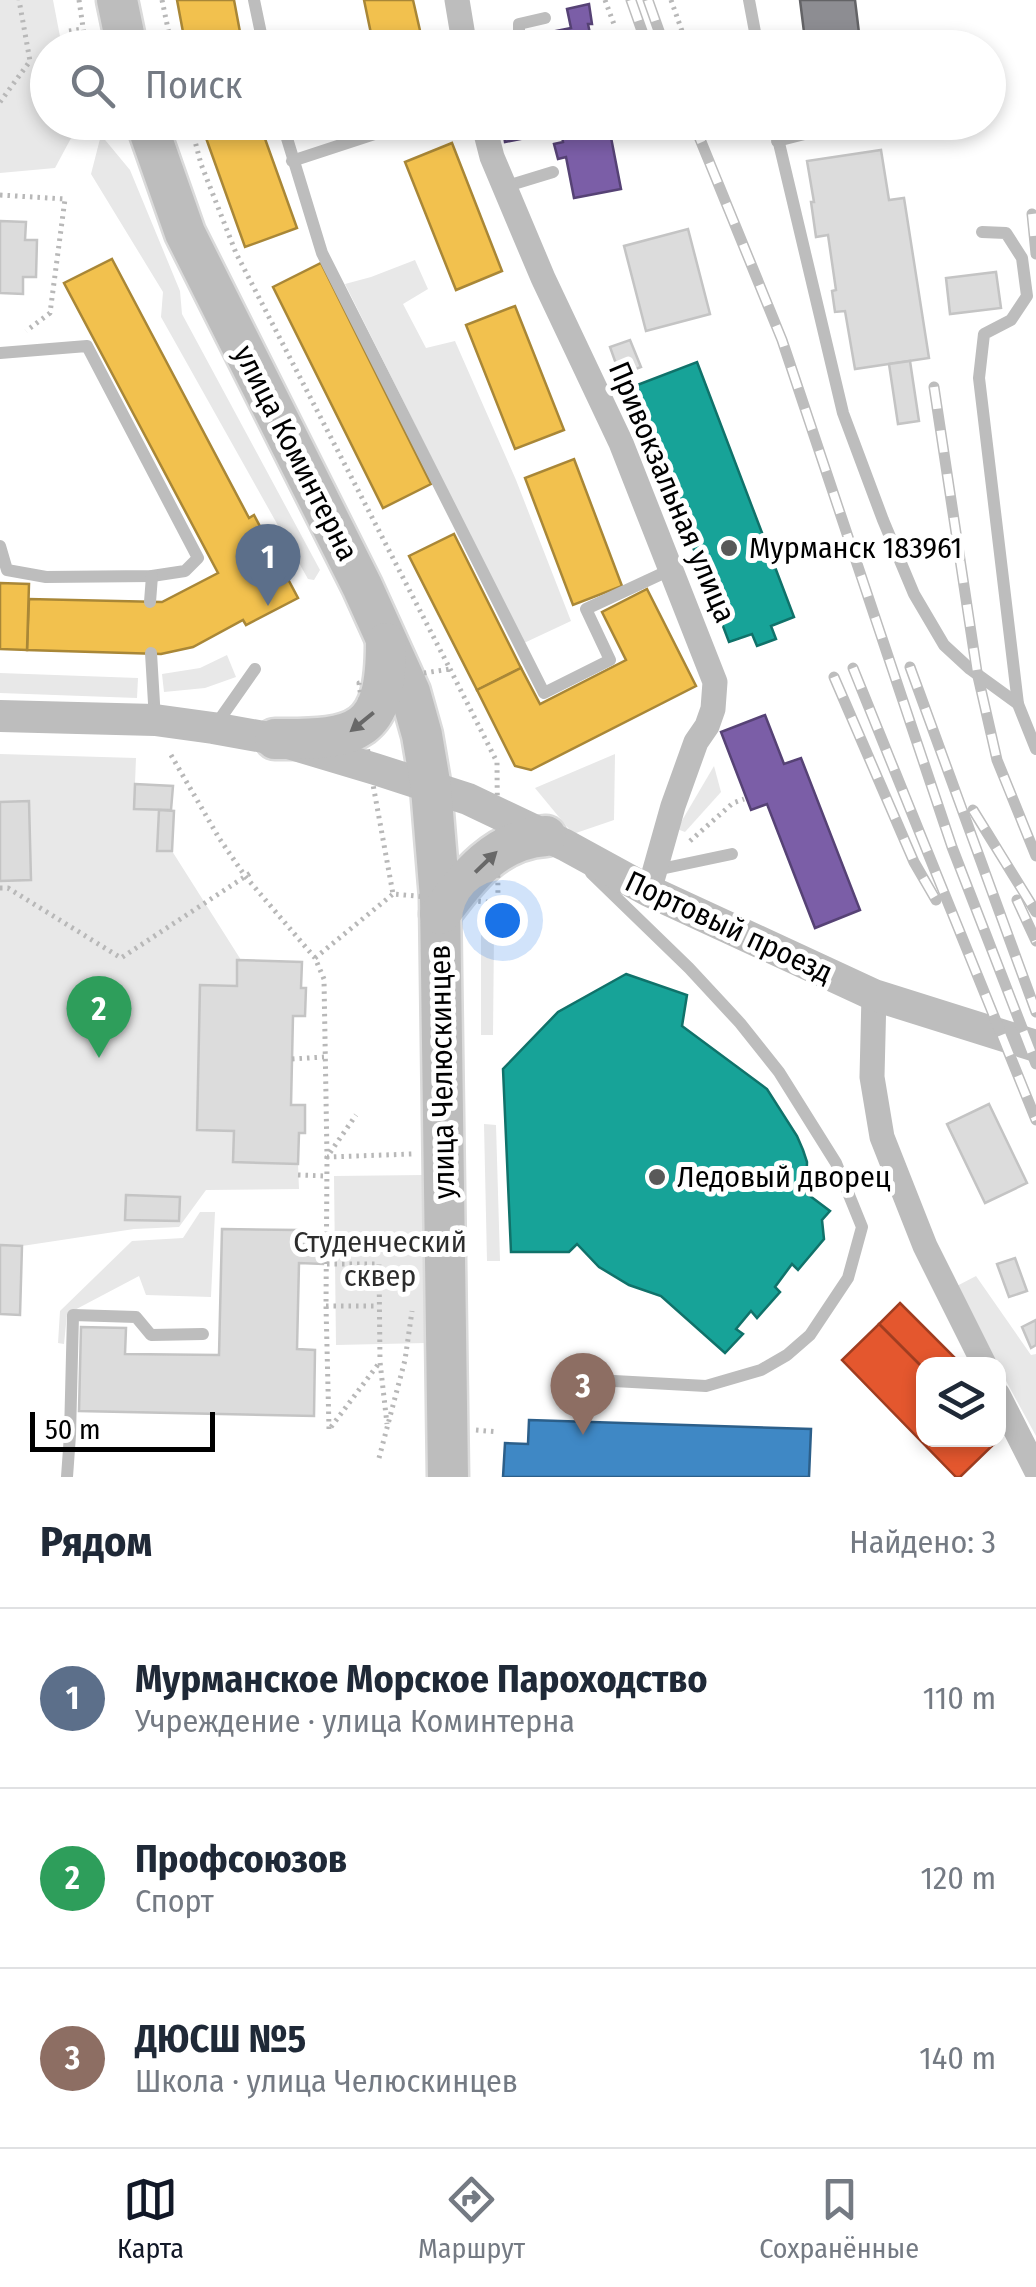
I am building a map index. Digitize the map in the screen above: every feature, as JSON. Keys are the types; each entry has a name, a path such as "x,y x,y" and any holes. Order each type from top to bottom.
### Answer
{"main road":[{"path":"117,0 123,30"},
{"name":"улица Коминтерна","path":"152,140 186,233 325,510 410,692 431,788"},
{"path":"276,739 330,738 364,724 382,697 386,639"},
{"name":"улица Челюскинцев","path":"431,788 440,906 448,1477"},
{"path":"440,906 498,850 527,837 556,841"}],"street":[{"path":"457,0 461,30"},
{"name":"Привокзальная улица","path":"489,140 504,187 543,278 621,443 715,682 713,709 672,806 656,872"},
{"name":"Портовый проезд","path":"0,716 154,720 213,728 276,739 370,768 468,800 556,841 656,872 874,995 1036,1046"},
{"path":"874,995 872,1076 882,1137 925,1246 980,1357"},
{"path":"1006,1411 1036,1470"}],"lane":[{"path":"254,0 260,30"},
{"path":"749,0 755,30"},
{"path":"519,30 519,24 545,18"},
{"path":"287,140 322,253 544,692 610,660 586,608 670,570"},
{"path":"292,161 356,140"},
{"path":"781,140 777,141 843,413 914,594 944,645 1018,704"},
{"path":"504,187 553,172"},
{"path":"982,232 1006,233 1022,258 1027,296 1011,320 984,334 979,378 1018,704 1036,749"},
{"path":"0,353 87,346 198,558 185,572 152,576 46,576 7,570 0,546"},
{"path":"150,602 152,576"},
{"path":"151,654 154,720"},
{"path":"213,728 255,669"},
{"path":"556,841 689,968 779,1072 836,1163 862,1227 848,1278 810,1335 787,1356 761,1370 706,1386 614,1381"},
{"path":"656,872 732,854"},
{"path":"67,1477 72,1316 136,1317 151,1335 203,1334"}],"path":[{"path":"0,102 30,62 18,0"},
{"path":"76,30 82,29 78,0"},
{"path":"162,0 168,30"},
{"path":"605,0 615,27"},
{"path":"671,0 682,30"},
{"path":"195,140 236,253 450,669"},
{"path":"0,194 65,199 50,313 25,332"},
{"path":"171,755 219,838 245,876 315,958 324,979 329,1429 380,1362"},
{"path":"370,768 393,894"},
{"path":"656,872 733,803 744,799"},
{"path":"0,888 8,888 121,958 252,872"},
{"path":"393,894 440,906"},
{"path":"315,958 393,894"},
{"path":"292,1059 324,1057"},
{"path":"327,1157 356,1115"},
{"path":"327,1157 413,1154"},
{"path":"298,1175 326,1176"},
{"path":"327,1264 379,1264 380,1362 387,1428"},
{"path":"326,1306 380,1306"},
{"path":"379,1458 405,1360"}],"green space":[{"path":"0,0 53,0 59,30 30,30 30,140 70,140 55,168 0,173"},
{"path":"100,140 105,140 130,170 180,291 182,314 320,570 314,580 308,579 161,317 163,292 91,174"},
{"path":"415,260 428,289 403,304 426,348 455,341 516,480 571,621 524,643 345,284"},
{"path":"227,655 236,677 205,688 164,692 162,674 200,668"},
{"path":"0,673 138,678 137,698 0,693"},
{"path":"0,754 136,758 134,808 159,810 157,850 172,851 241,960 237,961 237,986 200,986 197,1130 234,1131 234,1162 298,1164 299,1189 206,1190 179,1227 134,1229 22,1246 0,1245"},
{"path":"615,754 614,820 573,834 535,788"},
{"path":"714,766 721,792 685,832 677,829"},
{"path":"481,931 494,932 493,1035 481,1035"},
{"path":"484,1124 496,1125 500,1261 487,1261"},
{"name":"Студенческий сквер","path":"424,1175 426,1343 336,1345 334,1176"},
{"path":"200,1212 215,1212 211,1297 146,1295 139,1276 67,1314 64,1344 58,1343 60,1311 132,1241 183,1238"},
{"path":"976,1276 1031,1355 1036,1354 1036,1436 1006,1381 1006,1357 992,1357 953,1288"}],"building: Жильё":[{"path":"177,0 234,0 240,30 183,30"},
{"path":"364,0 413,0 420,30 370,30"},
{"path":"207,140 265,140 297,228 245,247"},
{"path":"452,143 502,271 456,290 405,162"},
{"path":"112,259 249,518 254,515 298,598 246,625 243,620 193,647 161,654 27,650 29,599 162,602 218,573 64,283"},
{"path":"321,263 431,484 383,508 273,287"},
{"path":"515,306 564,430 515,449 466,325"},
{"path":"574,459 622,586 573,605 525,478"},
{"path":"454,534 521,668 477,690 409,556"},
{"path":"0,583 29,584 27,650 0,649"},
{"path":"647,589 696,686 531,770 515,766 477,690 521,668 540,704 626,660 602,612"}],"building: Торговля":[{"path":"900,1303 954,1357 916,1357 916,1361 879,1324"},
{"path":"879,1324 916,1361 916,1436 842,1360"},
{"path":"927,1447 991,1447 960,1477"}],"building: Офисы":[{"path":"589,4 589,30 561,30 571,28 567,9"},
{"path":"611,140 621,189 574,198 566,157 558,159 554,144"},
{"path":"765,715 784,764 801,758 860,910 815,928 767,804 751,810 721,732"}],"building: Школы":[{"path":"529,1420 811,1429 809,1477 503,1477 505,1443 528,1444"}],"building: Учреждения":[{"path":"697,362 794,617 771,626 776,639 757,646 752,634 729,642 632,387"},
{"name":"Ледовый дворец","path":"626,974 687,995 682,1026 767,1089 803,1150 807,1162 806,1193 830,1211 822,1220 824,1239 798,1270 792,1264 775,1287 780,1292 757,1318 751,1311 736,1329 743,1334 725,1353 661,1296 629,1285 599,1267 577,1244 569,1252 511,1252 503,1069 558,1012"}],"building: Промзона":[{"path":"800,0 855,0 859,30 804,30"}],"building: Прочее":[{"path":"881,150 889,200 904,198 929,358 855,369 845,311 835,312 828,235 816,237 807,161"},
{"path":"0,221 26,222 25,240 37,240 36,277 23,277 23,294 0,293"},
{"path":"688,229 710,314 646,331 624,246"},
{"path":"996,272 1001,308 950,314 946,278"},
{"path":"630,340 641,367 620,375 610,347"},
{"path":"910,361 919,421 898,424 889,364"},
{"path":"135,784 173,786 171,810 134,809"},
{"path":"29,801 31,880 0,881 0,802"},
{"path":"159,810 174,811 172,851 157,851"},
{"path":"237,960 302,962 305,1016 293,1016 291,1105 305,1105 305,1133 299,1133 298,1164 233,1162 234,1131 197,1130 200,985 237,986"},
{"path":"989,1104 1027,1183 985,1203 947,1124"},
{"path":"126,1195 180,1197 179,1221 125,1220"},
{"path":"222,1229 299,1230 299,1244 324,1244 323,1264 299,1263 297,1349 315,1350 314,1416 79,1411 81,1327 126,1328 125,1354 219,1355"},
{"path":"0,1245 22,1246 20,1315 0,1314"},
{"path":"1015,1258 1027,1291 1009,1297 997,1264"},
{"path":"1036,1320 1036,1345 1031,1348 1022,1327"}],"railway":[{"path":"631,0 642,30"},
{"path":"648,0 659,30"},
{"path":"700,140 782,340 952,847 1036,1064"},
{"path":"1032,214 1036,254"},
{"path":"934,387 977,672 997,760 1036,856"},
{"path":"910,667 1036,1012"},
{"path":"853,668 1036,1120"},
{"path":"834,677 914,862 936,900"},
{"path":"973,810 1036,912"},
{"path":"1017,900 1036,941"}],"place":[{"name":"Мурманск 183961","path":"729,548"},
{"name":"Мурманское Морское Пароходство","path":"268,606"},
{"name":"Профсоюзов","path":"99,1058"},
{"name":"Ледовый дворец","path":"657,1177"},
{"name":"ДЮСШ №5","path":"583,1435"}]}
